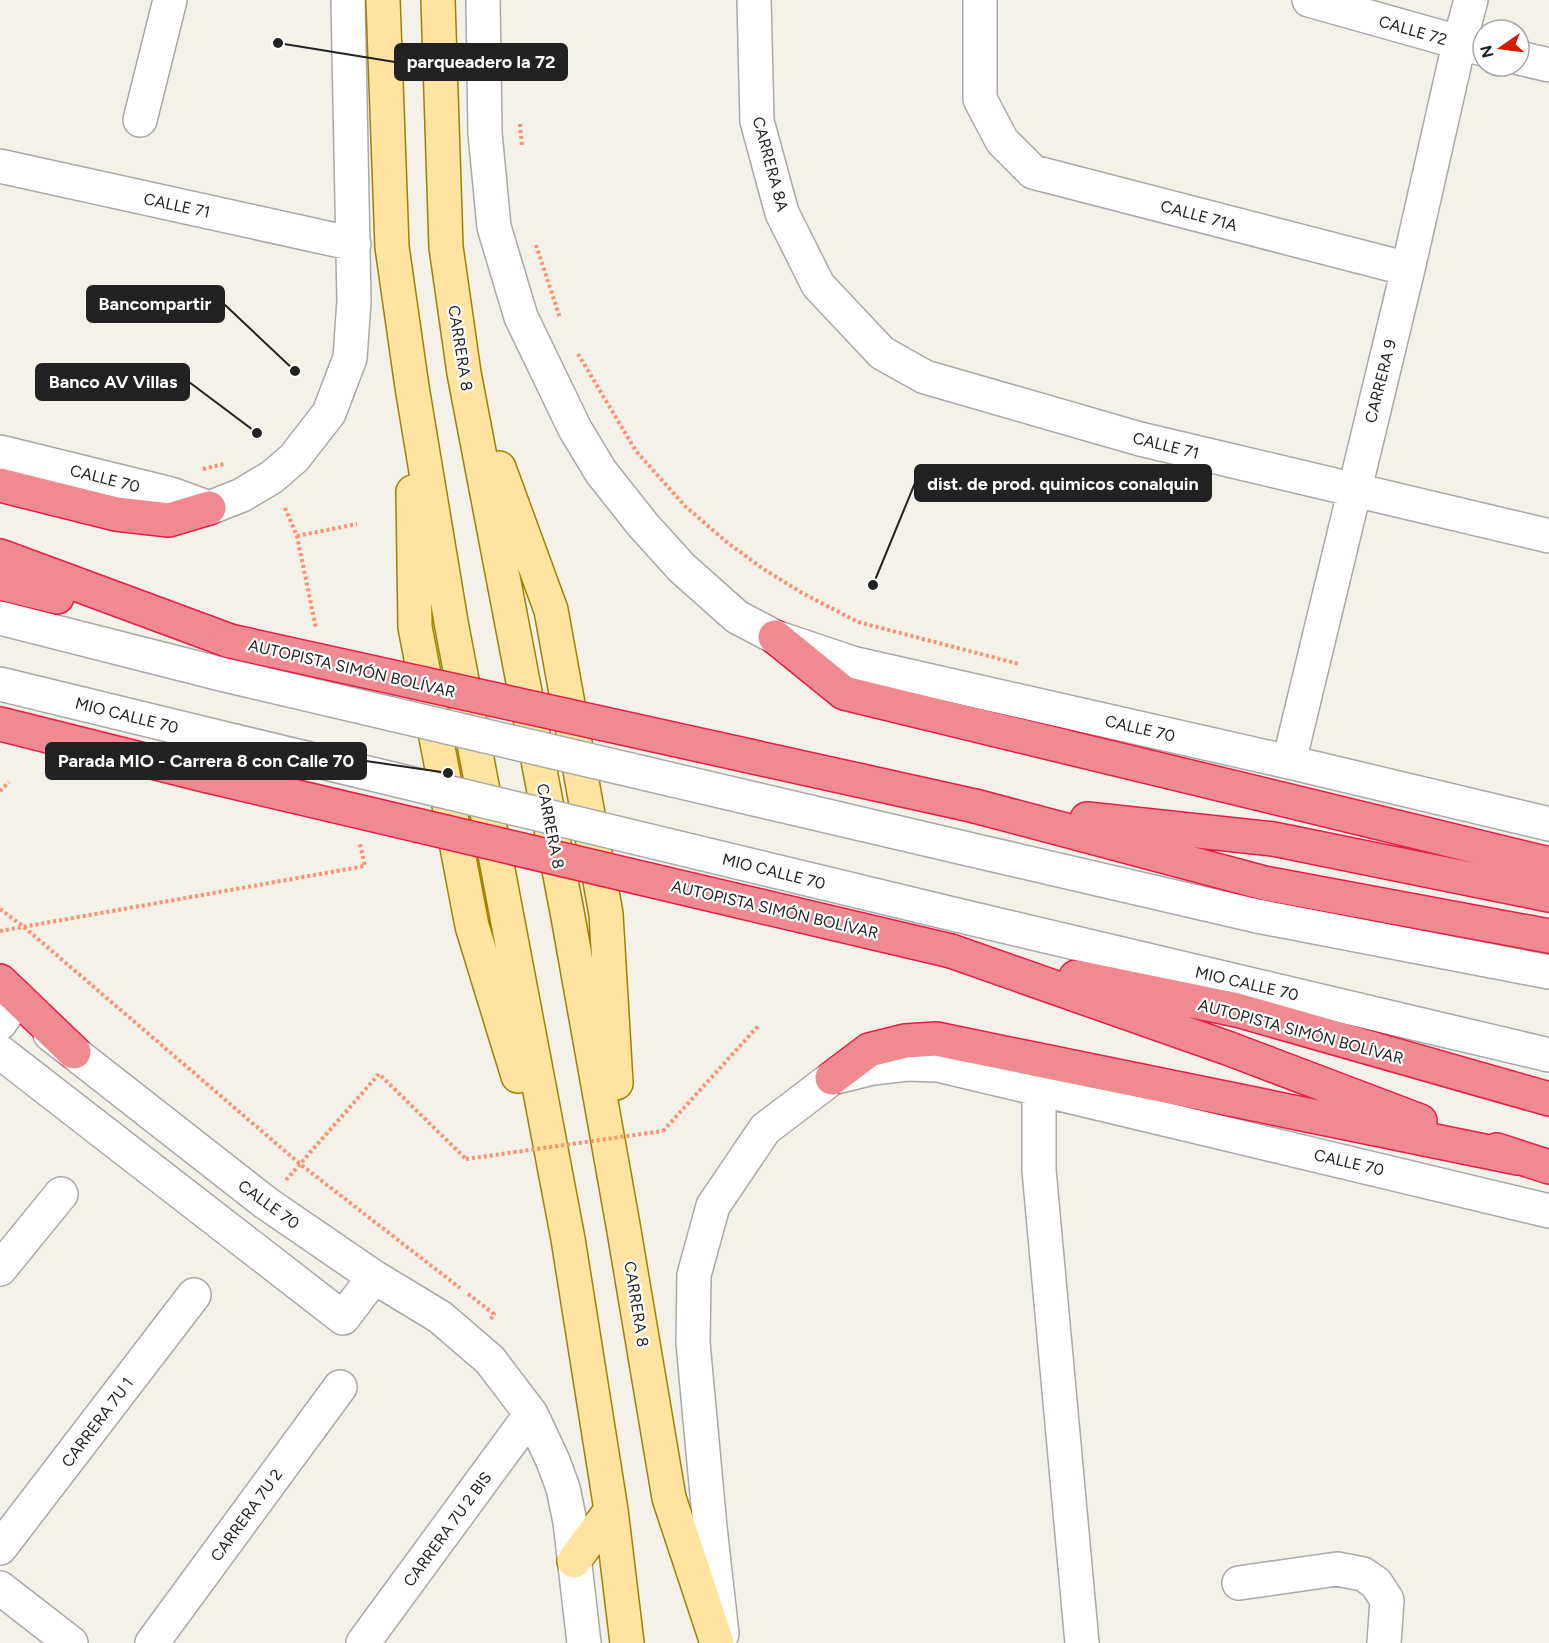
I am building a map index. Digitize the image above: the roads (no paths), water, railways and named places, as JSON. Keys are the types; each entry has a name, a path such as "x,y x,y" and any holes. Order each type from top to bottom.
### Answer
{"highway":[{"path":"0,485 116,514 169,520 209,508"},
{"path":"0,556 230,641"},
{"name":"AUTOPISTA SIMÓN BOLÍVAR","path":"0,583 230,641 975,806 1264,883 1549,936"},
{"path":"775,637 844,693 1549,864"},
{"name":"AUTOPISTA SIMÓN BOLÍVAR","path":"0,724 208,776 951,951 1237,1010 1549,1100"},
{"path":"0,746 208,776"},
{"path":"975,806 1273,839 1549,895"},
{"path":"951,951 1230,1049 1518,1158 1549,1167"},
{"path":"3,1002 74,1052"},
{"path":"832,1078 869,1050 905,1041 936,1039 1518,1158"}],"main road":[{"path":"383,0 392,247 412,387 415,627 472,926 568,1239 610,1510 627,1643"},
{"name":"CARRERA 8","path":"438,0 446,247 465,374 624,1225 669,1498 717,1643"},
{"path":"574,1561 610,1510"}],"street":[{"path":"140,120 170,0"},
{"path":"209,508 242,495 272,477 294,458 329,413 350,358 354,301 354,244 348,0"},
{"name":"CALLE 70","path":"483,0 484,132 494,227 521,317 575,429 601,471 643,525 682,568 736,617 775,637 852,663 1289,762 1549,824"},
{"name":"CARRERA 8A","path":"754,0 757,121 782,213 818,285"},
{"name":"CALLE 71A","path":"980,0 980,99 1002,141 1033,172 1408,269"},
{"name":"CALLE 72","path":"1309,0 1471,47"},
{"name":"CARRERA 9","path":"1471,0 1471,18"},
{"name":"CARRERA 9","path":"1289,762 1353,489 1408,269 1471,47"},
{"path":"1531,60 1549,64"},
{"name":"CALLE 71","path":"0,166 354,244"},
{"name":"CALLE 71","path":"818,285 882,353 925,377 1140,439 1549,536"},
{"name":"CALLE 70","path":"0,452 171,494 209,508"},
{"path":"0,618 225,675 1257,916 1549,972"},
{"name":"MIO CALLE 70","path":"0,684 1549,1055"},
{"path":"0,1052 343,1318 374,1276"},
{"name":"CALLE 70","path":"74,1052 266,1203 374,1276 440,1317 490,1360 531,1414"},
{"name":"CALLE 70","path":"832,1078 873,1068 907,1064 938,1065 1549,1211"},
{"path":"723,1643 693,1343 694,1275 713,1206 765,1129 832,1078"},
{"path":"100,1130 121,1088"},
{"path":"1039,1088 1039,1170 1082,1643"},
{"path":"191,1200 215,1164"},
{"path":"0,1269 61,1194"},
{"name":"CARRERA 7U 1","path":"0,1548 194,1295"},
{"name":"CARRERA 7U 2","path":"152,1643 340,1387"},
{"path":"531,1414 563,1488 570,1522 584,1643"},
{"name":"CARRERA 7U 2 BIS","path":"363,1643 531,1414"},
{"path":"1239,1583 1337,1569 1363,1574 1376,1583 1387,1600 1384,1643"},
{"path":"0,1588 71,1643"}],"place":[{"name":"parqueadero la 72","path":"278,43"},
{"name":"Bancompartir","path":"295,371"},
{"name":"Banco AV Villas","path":"257,433"},
{"name":"dist. de prod. quimicos conalquin","path":"873,585"},
{"name":"Parada MIO - Carrera 8 con Calle 70","path":"448,773"}]}
